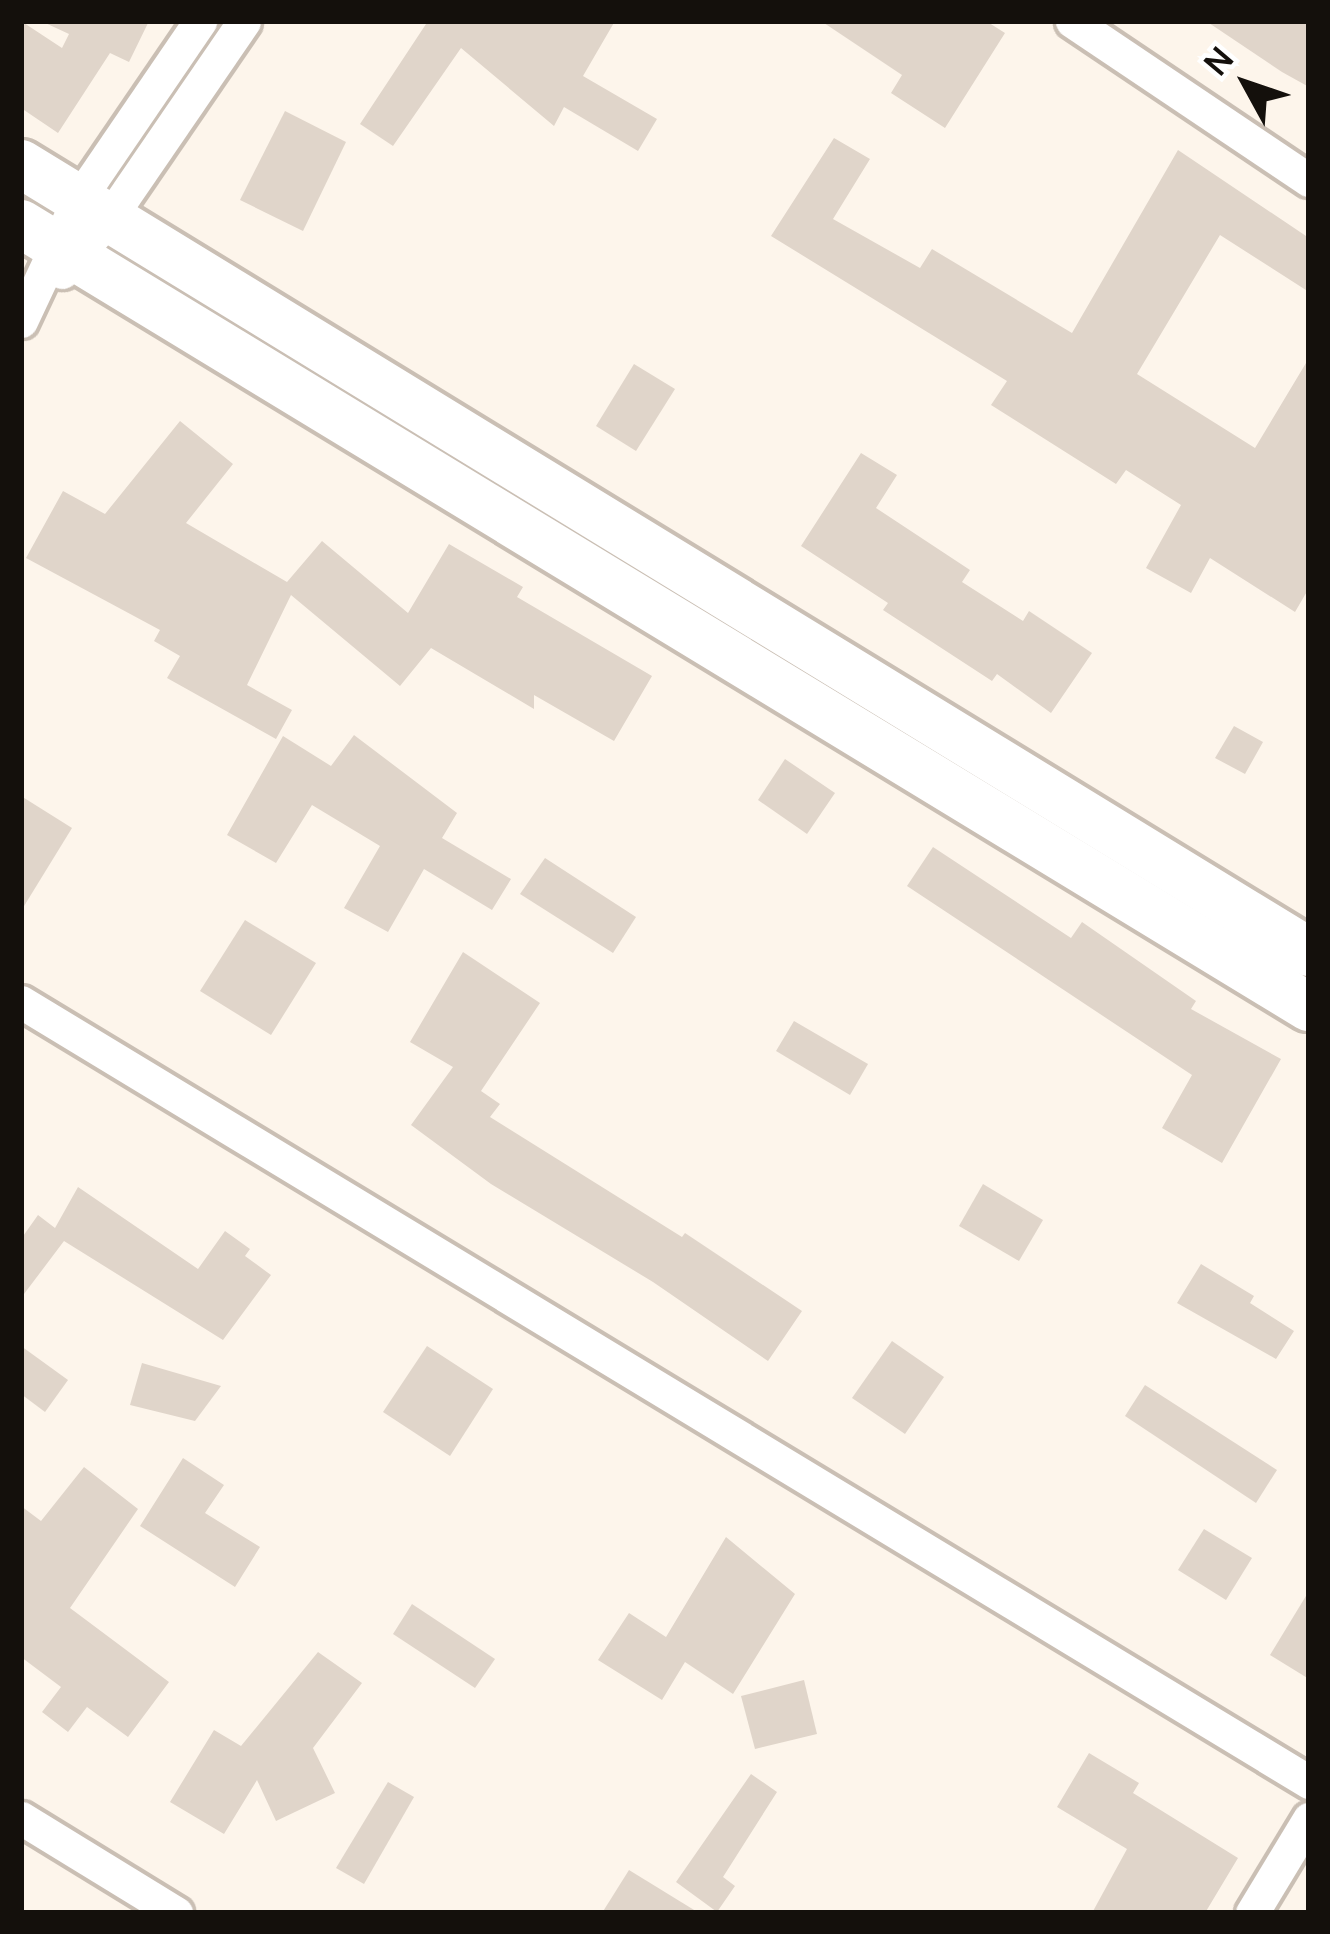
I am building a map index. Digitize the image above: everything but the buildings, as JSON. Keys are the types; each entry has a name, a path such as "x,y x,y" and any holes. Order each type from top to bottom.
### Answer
{"street":[{"path":"94,208 200,21"},
{"path":"28,310 50,243 94,208 244,21"},
{"path":"1072,21 1309,180"},
{"path":"21,164 1309,952"},
{"path":"50,243 1309,1007"},
{"path":"21,1002 1309,1782"},
{"path":"21,1818 176,1913"},
{"path":"1252,1913 1309,1819"}]}
